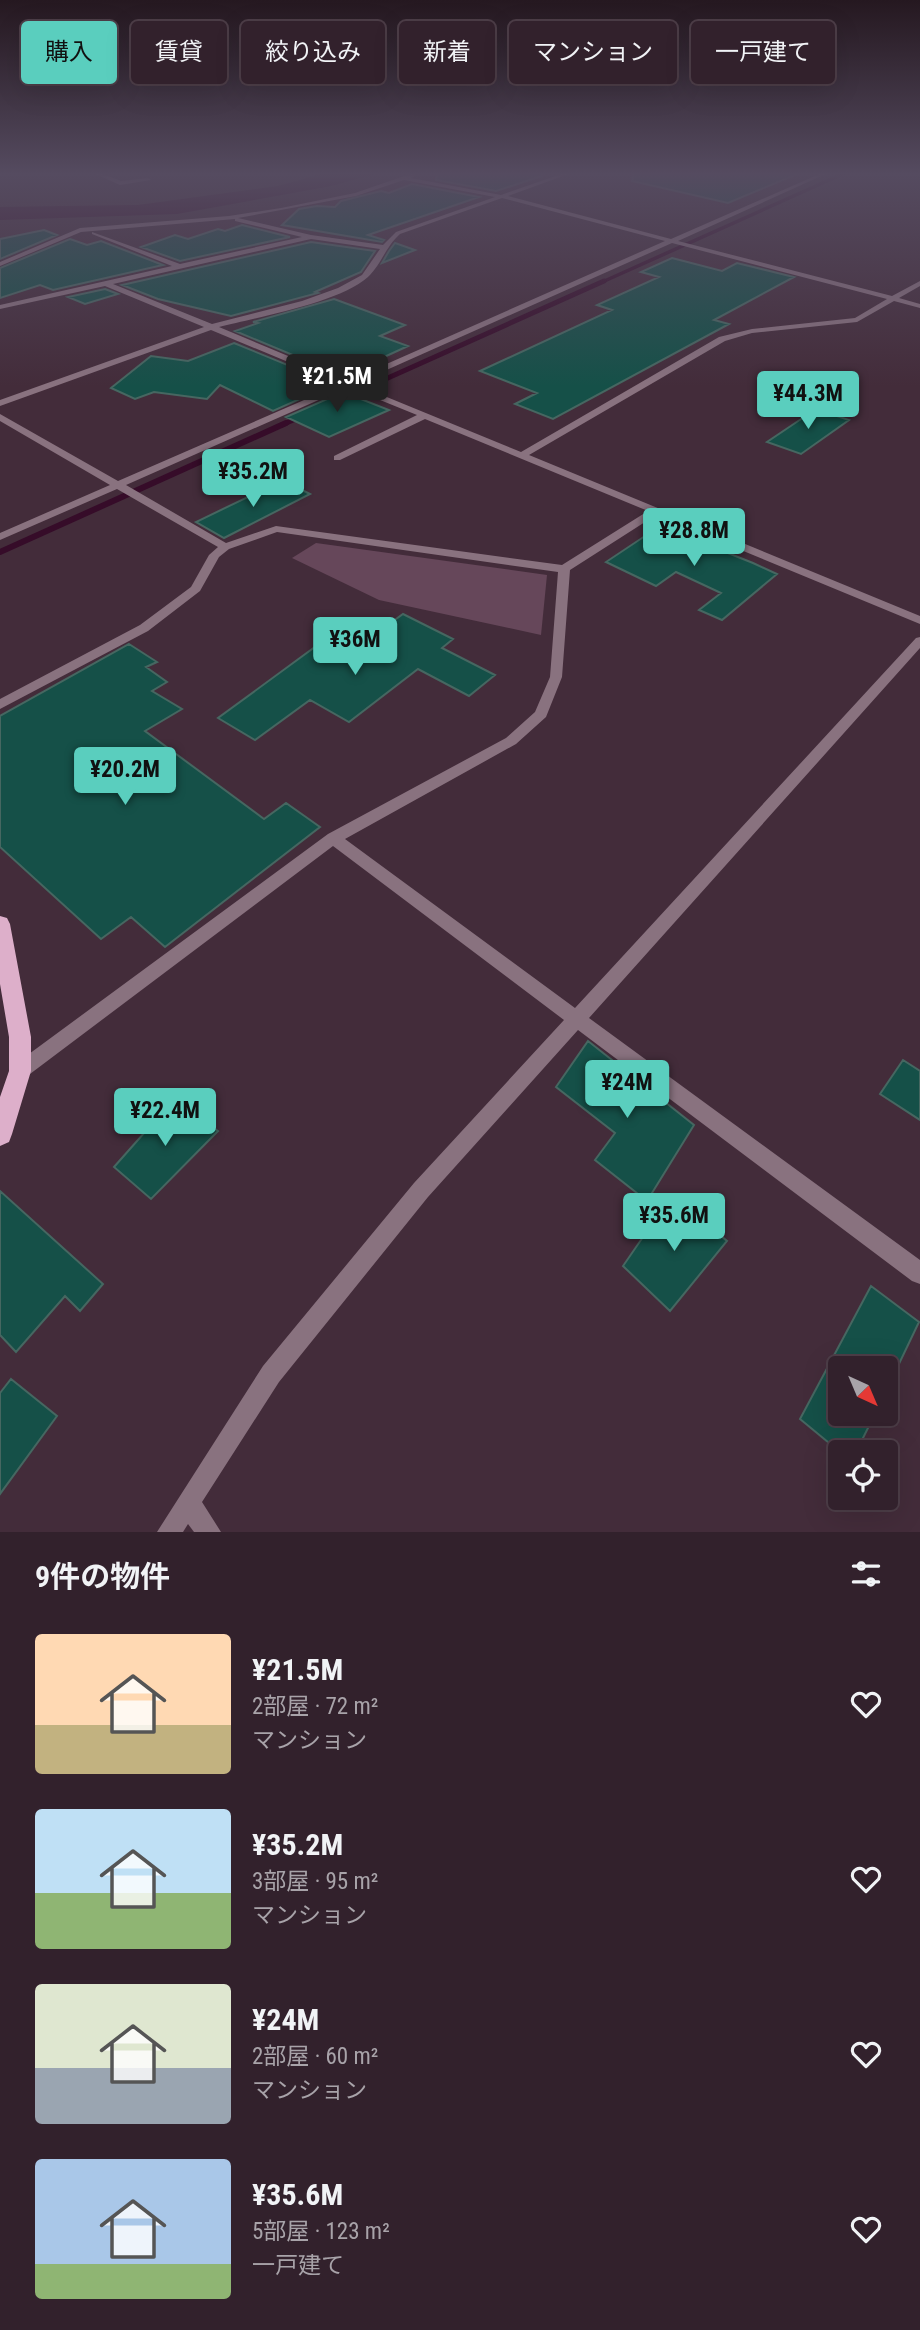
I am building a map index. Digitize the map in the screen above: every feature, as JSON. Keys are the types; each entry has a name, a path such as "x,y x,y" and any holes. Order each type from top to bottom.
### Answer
{"main road":[{"path":"0,924 20,1037 20,1071 0,1134"}],"street":[{"path":"0,264 52,243"},
{"path":"120,243 180,267"},
{"path":"0,307 283,243"},
{"path":"358,243 383,247"},
{"path":"0,403 211,327 272,313 359,280 370,273 387,243"},
{"path":"0,537 346,383 671,243"},
{"path":"680,243 920,306"},
{"path":"522,455 722,339 752,331 857,320 920,283"},
{"path":"107,284 920,620"},
{"path":"337,458 425,415"},
{"path":"0,418 225,547"},
{"path":"0,705 144,628 196,589 214,555 225,547 276,529 564,569 655,511"},
{"path":"20,1071 333,838 511,741 541,714 556,677 564,569"},
{"path":"169,1532 271,1374 421,1190 920,641"},
{"path":"333,838 920,1273"},
{"path":"188,1503 209,1532"}],"shaded area":[{"path":"316,543 547,575 541,635 379,600 292,558"}],"building":[{"path":"0,243 37,243 0,259"},
{"path":"59,243 107,243 163,265 53,290 40,285 0,298 0,268"},
{"path":"151,243 260,243 180,261 141,247"},
{"path":"304,243 375,251 361,272 315,292 318,293 231,316 158,299 122,285"},
{"path":"395,243 415,250 382,263"},
{"path":"672,258 722,271 737,263 794,277 714,320 729,324 553,419 515,404 537,393 480,371 612,310 597,305 659,277 641,272"},
{"path":"105,289 118,294 85,304 68,297"},
{"path":"334,299 405,325 380,336 408,346 343,376 235,331 258,323 253,322"},
{"path":"234,343 329,382 324,384 329,386 273,411 220,385 207,399 154,392 135,399 111,388 151,356 188,361"},
{"path":"343,392 389,410 329,437 286,417"},
{"path":"816,409 849,420 801,454 767,442"},
{"path":"283,480 310,494 224,538 196,522"},
{"path":"660,526 777,574 722,620 699,610 721,593 676,572 656,586 606,562"},
{"path":"403,614 453,639 442,648 495,675 469,696 418,669 349,722 310,700 255,740 218,718 319,644 344,657"},
{"path":"129,644 157,662 146,667 167,682 152,691 182,709 145,731 264,819 286,803 320,827 165,947 131,917 101,939 0,847 0,716"},
{"path":"588,1041 694,1125 647,1201 595,1160 615,1133 556,1087"},
{"path":"903,1060 920,1071 920,1120 880,1094"},
{"path":"175,1098 218,1131 151,1199 114,1167"},
{"path":"0,1191 103,1284 80,1311 65,1296 16,1352 0,1335"},
{"path":"672,1195 727,1241 670,1311 623,1266"},
{"path":"871,1286 919,1322 898,1366 898,1356 834,1356"},
{"path":"828,1367 828,1426 869,1426 862,1440 828,1442 800,1419"},
{"path":"11,1379 57,1416 0,1494 0,1393"}],"waterway":[{"path":"600,283 688,243"},
{"path":"341,399 604,281"},
{"path":"282,425 302,416"},
{"path":"0,552 286,423"}]}
